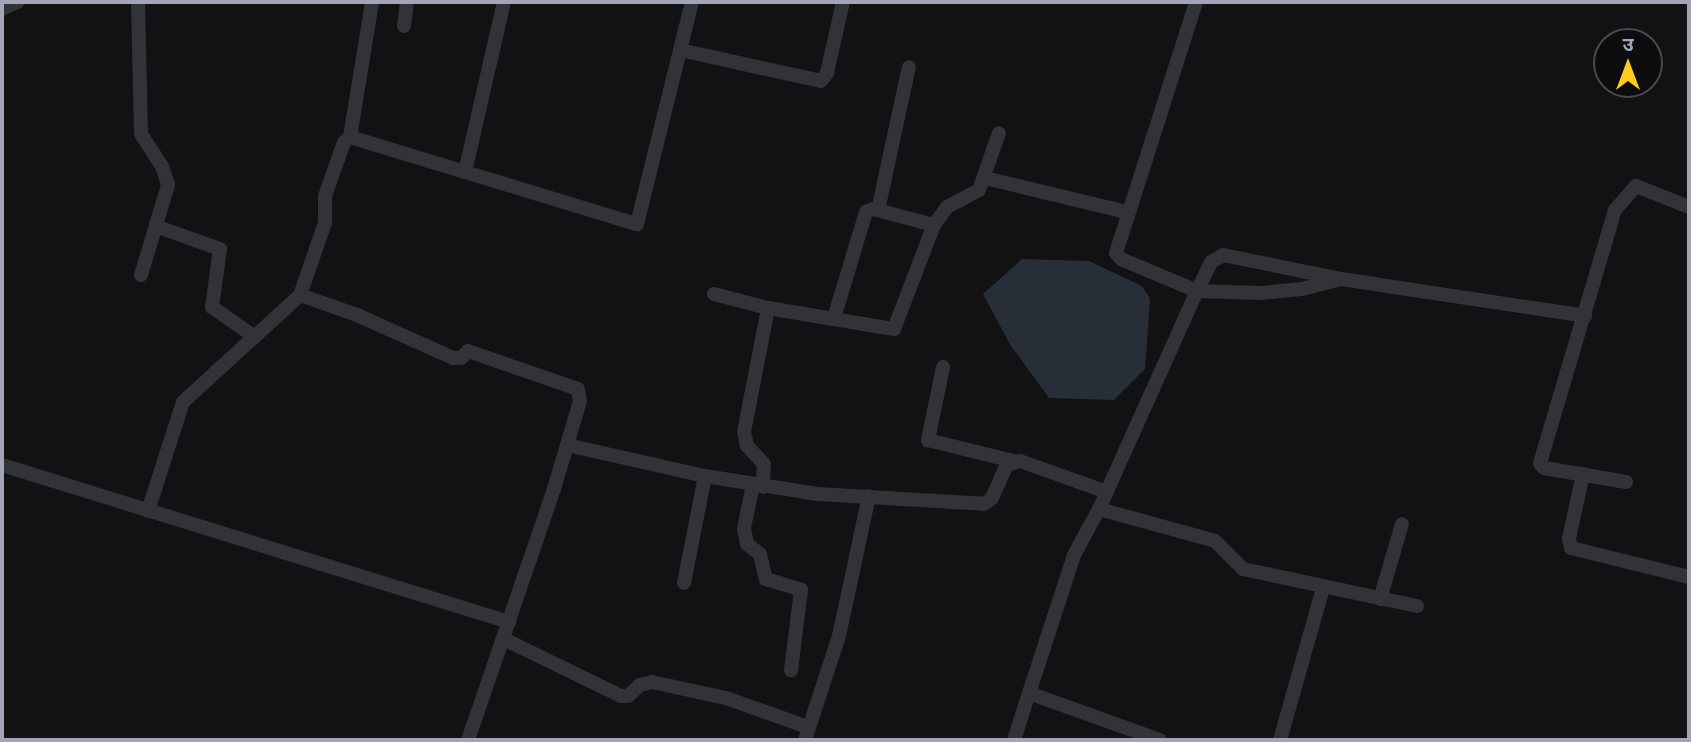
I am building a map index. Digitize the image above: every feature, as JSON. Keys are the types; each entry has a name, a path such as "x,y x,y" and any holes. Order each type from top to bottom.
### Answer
{"street":[{"path":"2,9 17,2"},
{"path":"138,2 141,134 162,166 168,185 158,227 141,275"},
{"path":"148,511 179,409 192,393 300,295 325,223 325,196 344,142 350,137 372,2"},
{"path":"404,26 407,2"},
{"path":"465,172 504,2"},
{"path":"350,137 637,224 692,2"},
{"path":"680,50 821,81 827,74 843,2"},
{"path":"1196,2 1116,246 1121,259 1197,291 1261,293 1302,289 1341,279"},
{"path":"878,210 909,67"},
{"path":"714,294 768,308 894,329 934,225 947,207 974,195 985,178 999,133"},
{"path":"985,178 1127,212"},
{"path":"1626,482 1544,468 1541,463 1615,210 1633,189 1641,186 1689,207"},
{"path":"834,318 864,215 869,210 934,225"},
{"path":"158,227 220,249 212,307 255,337"},
{"path":"1014,740 1063,583 1211,262 1223,255 1341,279 1585,316"},
{"path":"300,295 357,315 453,358 461,358 468,351 573,386 580,394 568,445 468,740"},
{"path":"768,308 744,432 747,446 764,464 744,536 747,544 760,554 766,579 801,590 791,670"},
{"path":"943,367 928,440 1020,461 1107,492"},
{"path":"568,445 758,486 984,504 992,499 1002,471 1013,461"},
{"path":"2,465 509,622"},
{"path":"1583,474 1569,539 1571,548 1689,578"},
{"path":"684,583 705,476"},
{"path":"504,639 621,696 628,696 639,685 652,682 726,698 806,733 839,636 869,496"},
{"path":"1099,509 1214,541 1243,569 1417,606"},
{"path":"1380,599 1402,524"},
{"path":"1280,740 1323,588"},
{"path":"1029,693 1160,740"}],"shaded area":[{"path":"1022,259 1089,261 1142,286 1150,299 1145,369 1114,400 1049,398 1011,346 983,294"}]}
